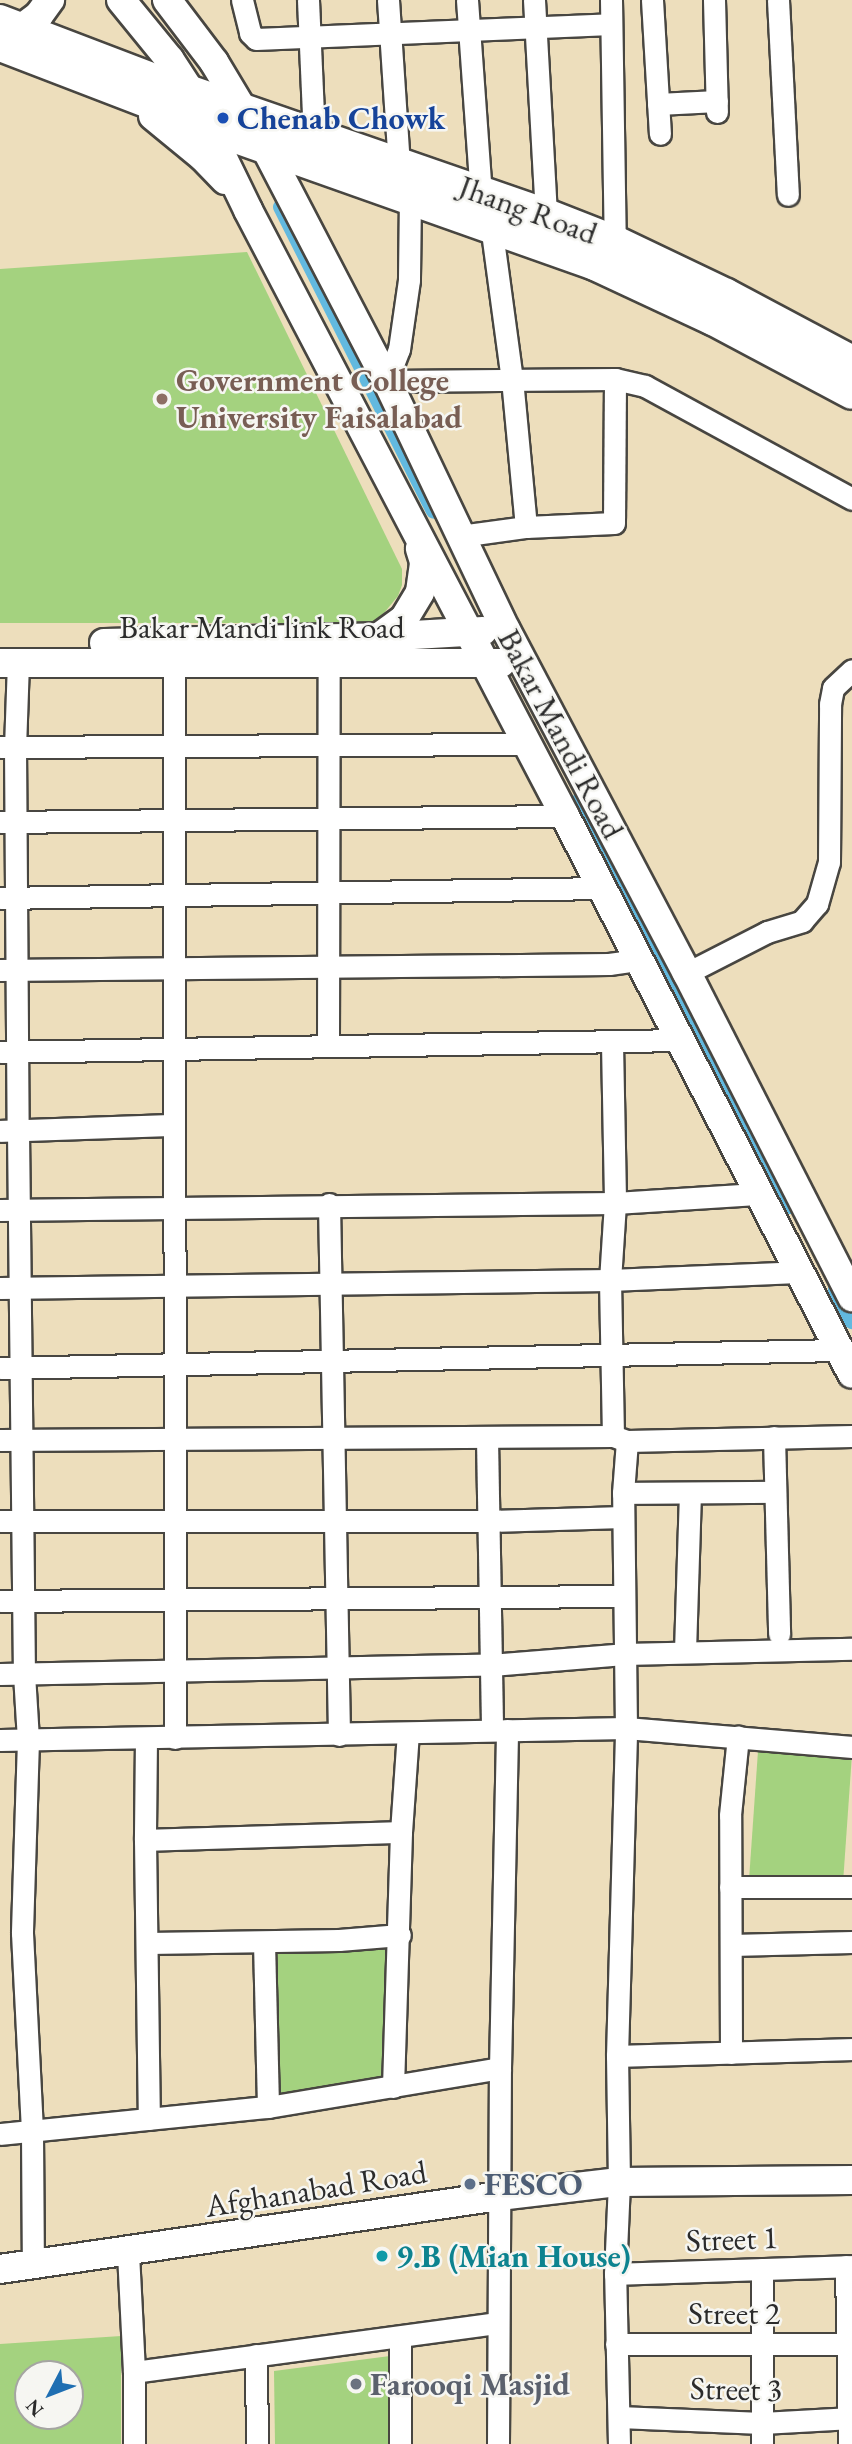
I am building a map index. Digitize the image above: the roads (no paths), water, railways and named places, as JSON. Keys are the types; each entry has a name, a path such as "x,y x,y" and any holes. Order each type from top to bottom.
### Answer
{"highway":[{"name":"Jhang Road","path":"191,92 245,113 546,215 615,242 726,295 852,362"},
{"name":"Jhang Road","path":"208,127 491,225 619,275 713,319 852,393"}],"main road":[{"path":"11,24 39,15 50,0"},
{"name":"Bakar Mandi Road","path":"121,0 170,60 191,92 248,210 528,744 757,1194 846,1362"},
{"name":"Bakar Mandi Road","path":"167,0 214,62 265,147 387,382 506,630 849,1286"},
{"path":"11,24 191,92"},
{"path":"0,47 208,127"},
{"path":"118,94 168,127 203,157 248,210"},
{"path":"379,637 404,619 420,592 424,562 415,532"},
{"name":"Bakar Mandi link Road","path":"6,657 506,630"},
{"name":"Bakar Mandi link Road","path":"6,657 174,662 524,662"},
{"path":"773,1222 805,1204"},
{"name":"Afghanabad Road","path":"0,2270 499,2196 619,2182 852,2180"}],"street":[{"path":"242,0 253,37 611,24"},
{"path":"308,0 314,135"},
{"path":"388,0 399,164"},
{"path":"467,0 481,193"},
{"path":"534,0 546,215"},
{"path":"611,0 615,242"},
{"path":"652,0 660,134"},
{"path":"658,104 717,106 714,0"},
{"path":"778,0 788,195"},
{"path":"410,197 409,279 399,349 387,382 615,379 645,386 811,480 852,499"},
{"path":"491,225 512,380 526,527"},
{"path":"460,536 526,527 614,523 615,379"},
{"path":"6,657 10,1368 22,1440 24,1674 28,1740 22,1933 32,2133 33,2266"},
{"path":"328,1046 329,661"},
{"path":"174,662 175,1738"},
{"path":"687,973 766,932 802,920 817,904 829,862 830,704 833,688 852,670"},
{"path":"8,747 528,744"},
{"path":"8,822 565,816"},
{"path":"8,898 601,888"},
{"path":"8,970 609,964 639,960"},
{"path":"9,1052 680,1040"},
{"path":"612,1042 615,1203 610,1280 612,1355 620,1438 623,1517 622,1596 626,1728 617,2056 619,2182 615,2274 620,2444"},
{"path":"9,1131 174,1125"},
{"path":"10,1210 615,1203 757,1194"},
{"path":"329,1205 339,1735"},
{"path":"10,1288 610,1280 798,1272"},
{"path":"10,1368 612,1355 846,1362"},
{"path":"0,1440 852,1436"},
{"path":"774,1437 779,1634"},
{"path":"487,1438 491,1665 499,1730 498,2444"},
{"path":"622,1493 774,1492"},
{"path":"685,1651 690,1493"},
{"path":"0,1521 488,1521 623,1517"},
{"path":"0,1601 622,1596"},
{"path":"0,1674 491,1665 685,1651 852,1649"},
{"path":"0,1740 626,1728 852,1746"},
{"path":"393,2087 400,1935 401,1832 408,1732"},
{"path":"731,2053 730,1815 738,1736"},
{"path":"146,1738 149,2119"},
{"path":"145,1840 401,1832"},
{"path":"730,1887 852,1887"},
{"path":"148,1943 264,1942 400,1935"},
{"path":"264,1942 268,2107"},
{"path":"732,1945 852,1942"},
{"path":"617,2056 852,2049"},
{"path":"0,2134 32,2133 268,2107 500,2068"},
{"path":"128,2253 135,2372 134,2444"},
{"path":"849,2266 849,2444"},
{"name":"Street 1","path":"615,2274 849,2266"},
{"path":"762,2269 765,2346 762,2433"},
{"path":"135,2372 497,2323"},
{"path":"400,2337 400,2444"},
{"name":"Street 2","path":"617,2344 850,2344"},
{"path":"256,2355 257,2444"},
{"name":"Street 3","path":"619,2417 762,2433 850,2418"}],"waterway":[{"path":"281,207 434,511"},
{"path":"580,800 691,1021 790,1206"},
{"path":"836,1290 852,1321"}],"place":[{"name":"Chenab Chowk","path":"223,118"},
{"name":"Government College University Faisalabad","path":"162,399"},
{"name":"FESCO","path":"470,2184"},
{"name":"9.B (Mian House)","path":"382,2256"},
{"name":"Farooqi Masjid","path":"356,2384"}]}
